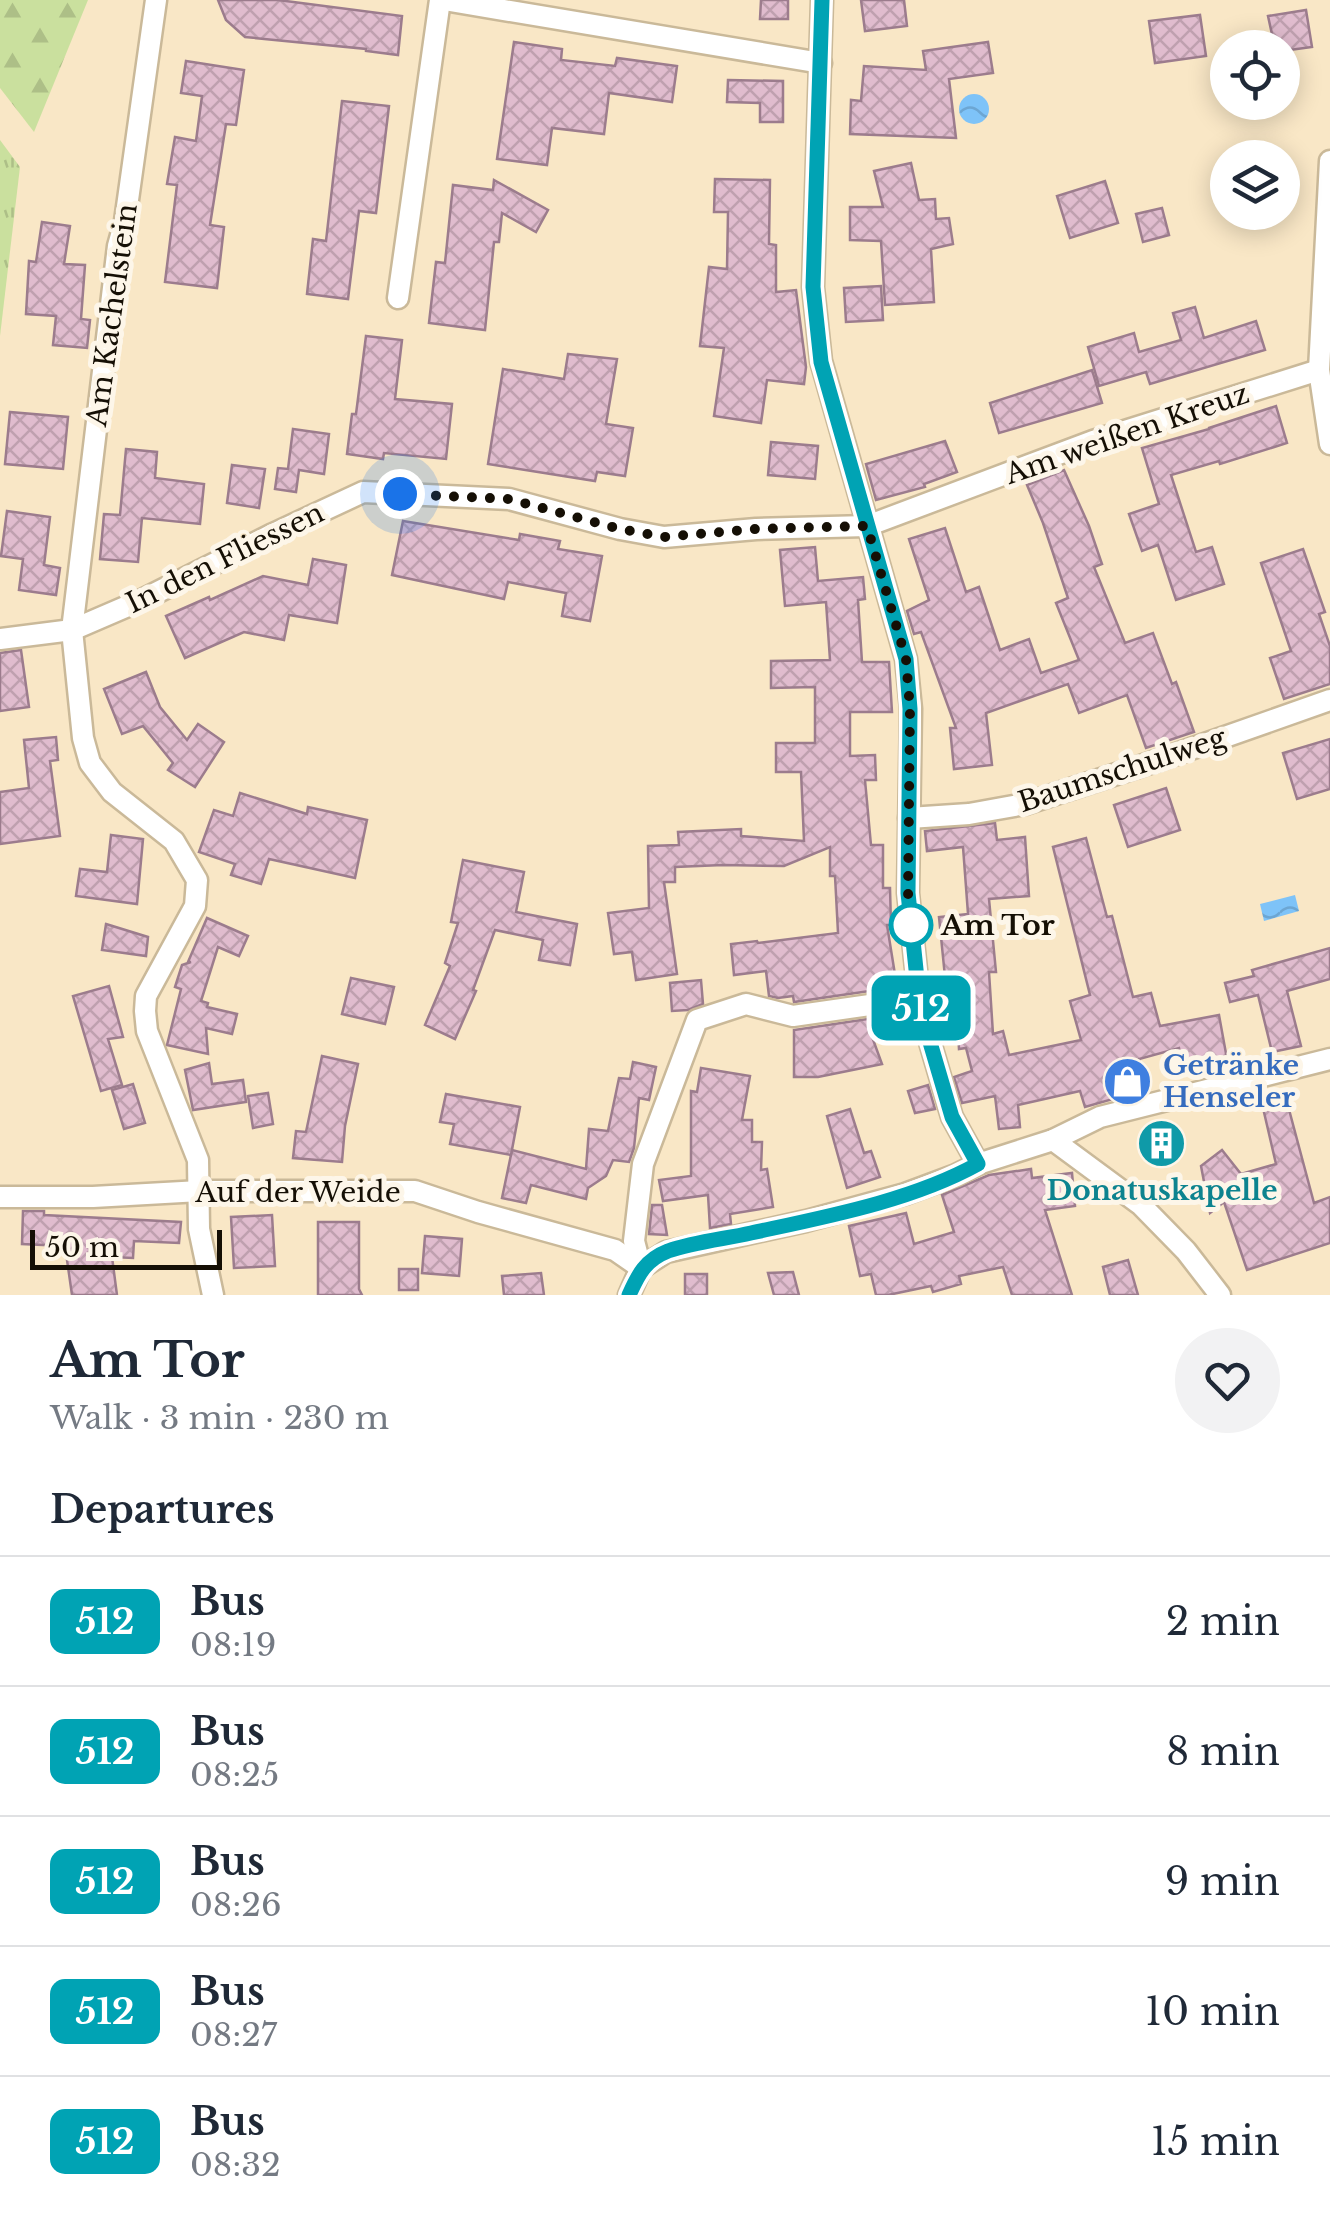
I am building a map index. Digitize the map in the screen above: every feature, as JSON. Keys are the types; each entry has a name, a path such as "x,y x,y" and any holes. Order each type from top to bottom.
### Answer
{"street":[{"name":"Am Kachelstein","path":"156,0 125,221 118,246 72,630 83,738 90,763 112,792 174,841 196,880 196,906 146,996 145,1011 148,1031 198,1160 199,1229 213,1295"},
{"path":"398,298 442,0 821,64"},
{"path":"822,0 813,287 821,362 906,659 910,709 908,893 919,998 952,1117 978,1164"},
{"path":"1330,162 1319,370 1330,444"},
{"name":"Am weißen Kreuz","path":"867,526 1093,442 1319,370"},
{"name":"In den Fliessen","path":"0,639 72,630 363,492 509,499 664,537 756,529 867,526"},
{"name":"Baumschulweg","path":"909,818 970,814 1024,804 1330,700"},
{"path":"642,1268 634,1241 643,1164 697,1020 746,1004 794,1016 919,998"},
{"path":"629,1295 642,1268 666,1252 905,1194 978,1164 1053,1140 1100,1118 1330,1059"},
{"path":"1053,1140 1141,1206 1186,1251 1220,1295"},
{"name":"Auf der Weide","path":"0,1196 415,1190 478,1212 616,1250 642,1268"}],"green space":[{"path":"0,0 88,0 34,132 0,88"},
{"path":"0,140 20,167 0,336"}],"water":[{"path":"974,94 984,99 989,109 984,119 974,124 964,119 959,109 964,99"},
{"path":"1295,895 1299,911 1264,921 1260,904"}],"building":[{"path":"218,0 278,0 402,16 398,55 245,37 226,20"},
{"path":"761,0 788,0 788,19 760,19"},
{"path":"861,0 904,0 907,26 865,31"},
{"path":"1306,10 1312,47 1300,49 1300,30 1271,30 1268,16"},
{"path":"1200,15 1206,56 1155,63 1149,21"},
{"path":"514,42 562,49 561,60 615,66 617,58 677,66 672,102 609,93 604,134 552,128 547,165 497,159"},
{"path":"988,42 993,73 949,79 956,138 850,134 851,100 861,101 864,66 926,70 923,51"},
{"path":"186,61 244,70 236,125 226,124 210,225 224,227 217,288 165,282 177,185 167,184 175,137 196,141 202,96 181,93"},
{"path":"728,80 783,81 783,122 760,122 760,103 727,102"},
{"path":"342,101 389,106 376,213 359,211 348,299 307,294 313,239 326,241"},
{"path":"911,163 919,200 935,199 936,219 949,218 953,244 931,249 934,302 885,305 881,241 850,240 850,207 883,207 874,171"},
{"path":"715,179 770,180 769,244 776,245 776,292 796,290 806,367 804,384 767,380 761,423 714,416 724,348 700,346 709,267 727,269 728,212 714,212"},
{"path":"494,180 548,210 536,232 502,213 499,242 494,242 485,330 429,323 436,262 445,263 453,185 493,190"},
{"path":"1105,181 1118,223 1070,238 1057,196"},
{"path":"1162,208 1169,235 1143,242 1136,214"},
{"path":"42,222 70,226 64,264 85,265 81,319 90,320 87,348 53,345 56,316 26,314 29,261 36,262"},
{"path":"881,286 883,320 846,322 844,288"},
{"path":"1195,307 1204,338 1256,321 1265,350 1150,384 1146,372 1099,386 1088,347 1134,333 1139,352 1181,340 1173,313"},
{"path":"366,336 402,340 395,399 452,404 446,459 384,453 383,459 347,454"},
{"path":"568,354 617,359 606,424 633,428 625,476 597,472 595,481 488,464 503,369 564,379"},
{"path":"1092,370 1102,403 999,433 990,403"},
{"path":"1276,406 1287,443 1171,475 1196,552 1212,547 1224,584 1176,600 1158,545 1142,551 1129,514 1159,504 1142,448"},
{"path":"10,412 68,417 63,469 5,464"},
{"path":"293,429 329,434 324,474 299,470 296,492 275,489 278,468 288,469"},
{"path":"945,441 957,472 924,484 925,487 876,500 866,464"},
{"path":"771,442 818,446 815,479 768,475"},
{"path":"126,449 157,452 155,478 204,484 200,524 142,518 138,562 100,559 104,514 120,515"},
{"path":"232,465 265,469 259,508 227,503"},
{"path":"1064,470 1089,526 1102,564 1094,567 1125,643 1153,633 1194,732 1146,748 1127,695 1079,713 1068,684 986,713 992,765 954,769 950,728 956,728 921,632 914,634 907,611 929,600 909,539 945,528 966,592 979,587 1000,650 1029,639 1041,673 1079,660 1056,603 1068,598 1027,485"},
{"path":"7,511 50,517 44,565 60,568 56,595 19,590 23,559 1,556"},
{"path":"403,521 519,540 520,534 560,541 558,549 602,556 590,621 562,616 566,593 508,582 504,599 392,575"},
{"path":"815,547 818,581 863,577 865,599 858,600 862,662 889,662 892,712 850,712 850,756 875,755 876,780 865,780 871,845 883,845 883,888 890,888 891,925 887,925 897,987 794,1002 793,996 769,996 766,971 734,975 731,944 838,933 830,847 784,866 675,867 675,882 664,882 677,974 636,980 632,952 614,954 608,913 649,908 648,846 679,845 678,832 741,829 741,836 804,841 801,772 776,772 776,743 815,743 815,687 771,688 771,661 830,660 826,602 785,606 780,550"},
{"path":"1303,549 1325,612 1319,614 1330,646 1330,684 1284,699 1270,658 1291,651 1261,563"},
{"path":"313,559 346,565 337,623 289,615 284,640 244,632 185,658 166,616 263,576 308,585"},
{"path":"21,650 29,707 0,711 0,653"},
{"path":"146,672 160,707 187,740 198,724 224,742 195,787 168,770 173,763 143,726 122,734 104,689"},
{"path":"56,737 58,760 50,761 60,836 0,844 0,792 29,788 24,740"},
{"path":"1330,739 1330,789 1297,799 1283,753"},
{"path":"1166,788 1180,830 1128,847 1114,805"},
{"path":"240,793 307,814 308,807 367,820 355,878 269,859 261,884 231,875 235,864 199,852 214,810 233,816"},
{"path":"995,823 997,840 1025,837 1029,896 989,899 996,972 989,972 993,1034 1003,1031 1009,1055 1081,1040 1070,1001 1090,995 1053,847 1086,838 1133,997 1151,993 1160,1026 1219,1015 1227,1059 1183,1067 1179,1048 1139,1059 1148,1089 1085,1107 1080,1091 1018,1105 1020,1127 999,1129 995,1096 962,1103 954,1077 972,1071 966,1048 959,1049 955,976 945,977 939,917 968,914 963,847 927,851 925,831"},
{"path":"111,835 143,839 137,904 76,896 80,869 107,872"},
{"path":"463,860 524,872 516,912 577,924 570,965 539,960 543,940 495,930 473,990 476,991 455,1039 425,1025 450,966 445,963 458,923 451,922"},
{"path":"207,918 248,936 239,956 218,947 201,1001 208,1003 207,1007 237,1014 232,1034 206,1028 208,1054 167,1045 181,989 175,987 182,965 191,962"},
{"path":"106,924 148,937 146,956 102,950"},
{"path":"1330,948 1330,979 1287,991 1301,1046 1272,1052 1258,995 1230,1002 1225,983 1254,976 1252,970"},
{"path":"351,978 394,987 385,1024 342,1014"},
{"path":"701,980 703,1004 672,1011 670,983"},
{"path":"109,986 123,1037 108,1039 122,1085 101,1091 73,996"},
{"path":"901,1014 904,1029 871,1034 882,1064 818,1077 794,1077 794,1030"},
{"path":"322,1056 358,1064 342,1162 293,1158 296,1131 306,1132"},
{"path":"633,1062 656,1067 649,1100 639,1098 629,1162 613,1160 606,1176 588,1188 586,1199 531,1185 526,1203 502,1198 512,1150 586,1169 589,1129 608,1131 619,1078 630,1079"},
{"path":"209,1063 212,1084 243,1080 246,1102 193,1110 185,1070"},
{"path":"701,1068 750,1076 742,1120 752,1120 752,1142 762,1142 761,1170 767,1169 773,1207 730,1214 731,1224 710,1228 708,1195 663,1201 659,1180 691,1176 691,1091 697,1092"},
{"path":"133,1084 145,1123 124,1129 112,1090"},
{"path":"928,1085 935,1109 915,1113 908,1091"},
{"path":"268,1093 273,1124 253,1128 248,1096"},
{"path":"446,1094 520,1107 511,1155 450,1144 454,1124 440,1122"},
{"path":"1287,1102 1314,1203 1330,1197 1330,1243 1247,1270 1224,1202 1210,1213 1201,1166 1222,1150 1241,1174 1276,1164 1263,1108"},
{"path":"850,1109 864,1153 871,1151 880,1177 847,1188 827,1116"},
{"path":"1031,1169 1032,1178 1072,1173 1075,1206 1045,1210 1072,1295 1012,1295 1003,1267 959,1276 961,1284 933,1292 931,1286 888,1295 876,1295 871,1274 860,1276 849,1226 906,1213 914,1244 954,1232 942,1195 989,1175"},
{"path":"652,1205 662,1205 667,1235 649,1234"},
{"path":"23,1211 181,1222 179,1243 134,1241 133,1258 112,1257 117,1295 72,1295 65,1246 22,1244"},
{"path":"272,1215 275,1266 234,1268 231,1217"},
{"path":"318,1222 359,1222 362,1295 318,1295"},
{"path":"425,1236 462,1239 459,1276 422,1273"},
{"path":"1128,1260 1138,1295 1110,1295 1103,1267"},
{"path":"399,1269 418,1269 418,1290 399,1290"},
{"path":"793,1272 799,1295 774,1295 768,1273"},
{"path":"541,1273 544,1295 504,1295 502,1276"},
{"path":"685,1274 707,1274 707,1295 685,1295"}],"bus line":[{"name":"512","path":"629,1295 642,1268 666,1252 905,1194 978,1164 952,1117 919,998 908,893 910,709 906,659 821,362 813,287 822,0"}],"place":[{"name":"Am Tor","path":"911,925"},
{"name":"Getränke Henseler","path":"1128,1081"},
{"name":"Donatuskapelle","path":"1162,1143"}],"route":[{"path":"400,494 509,499 664,537 756,529 867,526 906,659 910,709 911,925"}]}
